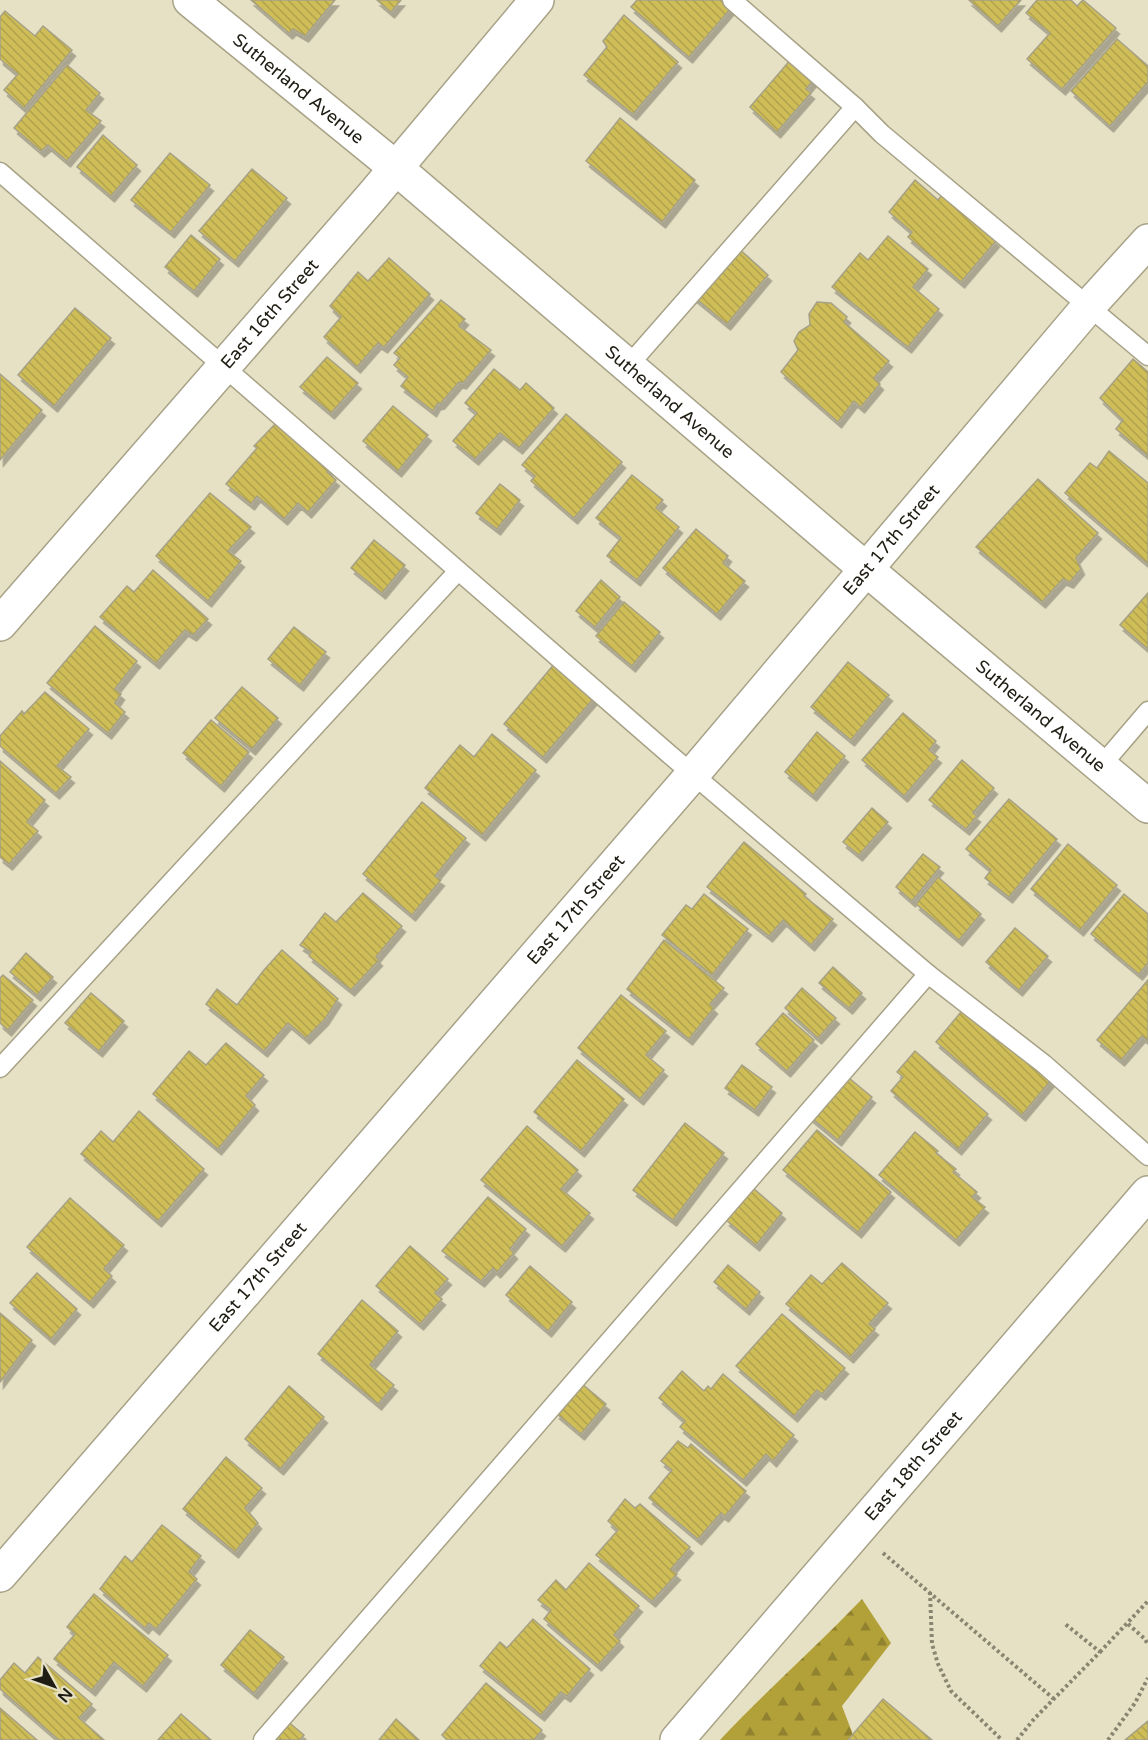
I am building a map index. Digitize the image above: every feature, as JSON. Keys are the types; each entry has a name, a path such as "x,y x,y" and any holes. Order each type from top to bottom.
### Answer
{"street":[{"name":"Sutherland Avenue","path":"190,0 396,168 867,571 1148,806"},
{"name":"East 16th Street","path":"0,624 396,168 537,0"},
{"name":"East 17th Street","path":"0,1575 693,774 1088,308 1148,241"},
{"name":"East 18th Street","path":"677,1740 1148,1193"}],"lane":[{"path":"732,0 855,107 882,135 1148,356"},
{"path":"628,366 855,107"},
{"path":"0,172 693,774 928,974 1044,1064 1148,1156"},
{"path":"0,1068 458,571"},
{"path":"1101,766 1148,711"},
{"path":"263,1740 928,974"}],"path":[{"path":"857,1532 930,1591 1054,1700"},
{"path":"930,1591 932,1644 938,1664 951,1691 1002,1740"},
{"path":"1017,1740 1034,1719 1148,1601"},
{"path":"1064,1623 1100,1652"},
{"path":"1128,1624 1145,1639 1148,1645"},
{"path":"1108,1740 1135,1703 1148,1678"}],"green space":[{"path":"862,1599 891,1643 842,1706 855,1740 720,1740 755,1704"}],"building":[{"path":"251,0 335,0 305,36 293,29 289,33"},
{"path":"377,0 401,0 391,12"},
{"path":"637,0 724,0 732,7 689,57 631,7"},
{"path":"969,0 1021,0 998,26"},
{"path":"1037,0 1071,0 1077,6 1083,0 1116,28 1062,89 1027,59 1050,33 1026,13"},
{"path":"5,11 35,36 43,26 72,50 24,108 4,90 18,74 0,59 0,17"},
{"path":"624,15 678,62 633,114 584,75 607,47 603,41"},
{"path":"1117,39 1148,66 1148,82 1110,126 1071,91"},
{"path":"792,58 816,77 806,89 811,93 777,132 750,107"},
{"path":"67,65 100,93 86,110 101,121 67,161 48,145 41,151 14,128"},
{"path":"620,118 695,180 662,222 586,161"},
{"path":"103,135 137,165 111,196 77,167"},
{"path":"170,153 210,185 171,232 131,200"},
{"path":"252,169 287,198 235,261 199,231"},
{"path":"915,180 938,200 942,195 996,241 961,282 908,237 912,232 889,212"},
{"path":"191,235 220,259 194,291 165,267"},
{"path":"888,236 928,269 913,287 939,309 908,347 832,287 860,253 868,260"},
{"path":"736,246 768,275 727,324 694,297"},
{"path":"389,258 430,294 384,347 378,343 357,367 324,337 341,317 330,306 358,272 368,281"},
{"path":"441,300 465,319 459,326 491,350 463,383 459,382 433,411 401,386 408,377 394,365 400,358 394,353"},
{"path":"817,302 831,303 847,317 844,322 889,361 874,378 880,384 861,407 854,401 838,422 781,372 798,350 794,341 799,332 810,325 809,314"},
{"path":"75,308 111,338 54,406 18,375"},
{"path":"327,357 358,383 331,413 300,387"},
{"path":"1133,359 1148,372 1148,456 1116,429 1123,420 1100,398"},
{"path":"494,369 520,390 526,383 554,408 519,448 500,433 475,459 453,441 477,413 465,403"},
{"path":"0,374 42,410 0,460"},
{"path":"393,406 428,435 398,471 363,441"},
{"path":"566,414 622,462 574,518 531,481 535,476 522,465"},
{"path":"276,423 330,468 327,472 336,480 308,512 298,503 284,519 257,496 251,504 226,484 257,448 254,446"},
{"path":"1109,451 1148,483 1148,564 1065,493 1090,463 1097,468"},
{"path":"632,475 663,500 656,508 679,527 637,580 607,556 621,538 596,518"},
{"path":"1038,479 1098,533 1076,558 1081,569 1070,582 1063,579 1042,602 976,547"},
{"path":"500,484 520,500 497,529 476,513"},
{"path":"210,493 251,527 228,551 241,561 208,601 156,556"},
{"path":"696,529 728,556 723,563 745,581 717,614 663,568"},
{"path":"374,540 405,565 382,593 351,568"},
{"path":"153,570 208,619 193,635 185,630 156,663 100,617 127,586 134,592"},
{"path":"601,580 620,597 595,627 576,611"},
{"path":"1148,593 1148,649 1120,625"},
{"path":"624,602 660,632 632,666 596,636"},
{"path":"95,626 137,661 115,689 121,694 115,703 125,712 108,733 47,683"},
{"path":"294,627 326,652 300,685 268,659"},
{"path":"848,662 889,695 851,740 811,707"},
{"path":"555,663 595,697 543,757 504,724"},
{"path":"242,687 278,718 252,749 215,718"},
{"path":"45,692 89,729 57,766 71,777 56,793 0,746 0,736 22,711 24,714"},
{"path":"903,713 936,741 929,750 938,757 904,796 862,760"},
{"path":"211,720 249,752 221,786 183,753"},
{"path":"817,732 845,756 813,795 785,772"},
{"path":"492,734 536,770 482,835 425,788 460,745 474,757"},
{"path":"962,760 994,788 973,813 977,816 966,829 929,800"},
{"path":"0,761 45,800 27,822 38,831 9,864 0,857"},
{"path":"1009,799 1057,839 1009,897 985,878 991,870 966,849"},
{"path":"422,802 466,838 435,876 441,880 412,915 363,874"},
{"path":"872,808 888,822 859,855 843,842"},
{"path":"744,842 833,919 811,945 783,920 769,936 707,887"},
{"path":"1068,844 1117,885 1080,930 1031,889"},
{"path":"923,854 940,867 912,901 896,887"},
{"path":"938,877 981,914 959,940 916,904"},
{"path":"363,893 402,926 376,957 379,960 351,990 309,956 311,952 300,945 325,913 336,922"},
{"path":"704,894 748,929 712,975 662,935 686,905 692,909"},
{"path":"1124,894 1148,914 1148,963 1139,974 1091,934"},
{"path":"1015,928 1048,956 1019,990 986,962"},
{"path":"664,940 724,988 710,1004 714,1008 689,1039 627,989"},
{"path":"282,950 338,999 325,1019 306,1038 288,1023 264,1051 206,1004 217,989 237,1005"},
{"path":"26,953 53,977 37,995 10,972"},
{"path":"833,967 862,993 849,1008 819,983"},
{"path":"3,975 33,1000 8,1030 0,1023 0,978"},
{"path":"1148,980 1148,1041 1142,1036 1121,1060 1097,1040"},
{"path":"802,988 836,1018 818,1038 785,1008"},
{"path":"91,993 124,1021 99,1051 65,1023"},
{"path":"621,995 666,1031 646,1055 664,1070 640,1099 578,1048"},
{"path":"966,1006 1053,1078 1022,1115 936,1042"},
{"path":"783,1013 814,1040 787,1071 756,1044"},
{"path":"226,1043 264,1075 246,1096 255,1105 218,1149 153,1094 189,1051 206,1065"},
{"path":"915,1051 988,1114 958,1149 891,1091 903,1077 897,1072"},
{"path":"577,1060 624,1099 581,1151 534,1112"},
{"path":"742,1065 772,1087 755,1110 725,1088"},
{"path":"843,1073 872,1097 838,1140 808,1115"},
{"path":"139,1111 204,1169 158,1221 81,1154 101,1131 113,1142"},
{"path":"685,1123 724,1153 673,1220 633,1190"},
{"path":"527,1126 578,1170 561,1189 590,1213 562,1246 481,1180"},
{"path":"817,1130 891,1192 858,1232 783,1170"},
{"path":"915,1132 956,1169 953,1172 977,1192 972,1197 985,1207 956,1240 879,1175"},
{"path":"753,1188 782,1213 756,1245 726,1220"},
{"path":"488,1197 526,1229 510,1249 514,1253 497,1272 493,1268 481,1281 442,1251"},
{"path":"70,1198 124,1245 104,1269 112,1276 90,1302 27,1247"},
{"path":"410,1246 448,1279 435,1293 442,1299 420,1324 376,1286"},
{"path":"842,1263 888,1303 869,1324 875,1329 850,1357 786,1304 811,1275 822,1284"},
{"path":"728,1265 760,1292 746,1309 714,1282"},
{"path":"530,1266 572,1302 548,1331 506,1295"},
{"path":"37,1273 77,1309 51,1339 10,1303"},
{"path":"362,1300 398,1331 370,1365 394,1385 378,1404 318,1354"},
{"path":"0,1313 32,1340 0,1382"},
{"path":"782,1314 845,1368 822,1394 817,1390 794,1416 736,1366"},
{"path":"682,1371 704,1391 708,1386 711,1389 723,1374 794,1435 773,1461 766,1454 743,1480 680,1427 685,1421 659,1398"},
{"path":"581,1383 606,1404 581,1434 556,1413"},
{"path":"289,1386 324,1417 280,1469 245,1439"},
{"path":"678,1441 688,1448 691,1444 746,1491 725,1516 721,1513 698,1539 649,1498 672,1470 661,1461"},
{"path":"226,1457 262,1488 245,1508 258,1523 235,1552 183,1509"},
{"path":"625,1499 635,1508 640,1504 690,1547 671,1569 677,1574 652,1601 596,1555 618,1530 608,1521"},
{"path":"162,1525 201,1556 189,1572 197,1579 156,1629 149,1623 145,1628 100,1589 125,1556 132,1562"},
{"path":"589,1563 639,1606 614,1635 620,1641 598,1665 544,1619 551,1610 538,1600 556,1580 566,1590"},
{"path":"94,1594 168,1655 143,1686 114,1662 92,1690 54,1659 75,1634 67,1627"},
{"path":"533,1619 590,1669 567,1696 561,1692 541,1715 480,1666 500,1642 507,1648"},
{"path":"250,1630 284,1657 254,1693 221,1665"},
{"path":"38,1657 92,1704 79,1718 104,1740 59,1740 0,1689 0,1680 14,1663 25,1673"},
{"path":"486,1683 542,1730 534,1740 447,1740 442,1735"},
{"path":"883,1699 932,1740 848,1740"},
{"path":"0,1708 37,1740 0,1740"},
{"path":"181,1714 211,1740 158,1740"},
{"path":"396,1719 419,1740 379,1740"},
{"path":"286,1720 304,1735 300,1740 274,1740"},
{"path":"1148,1721 1148,1740 1125,1740"}]}
